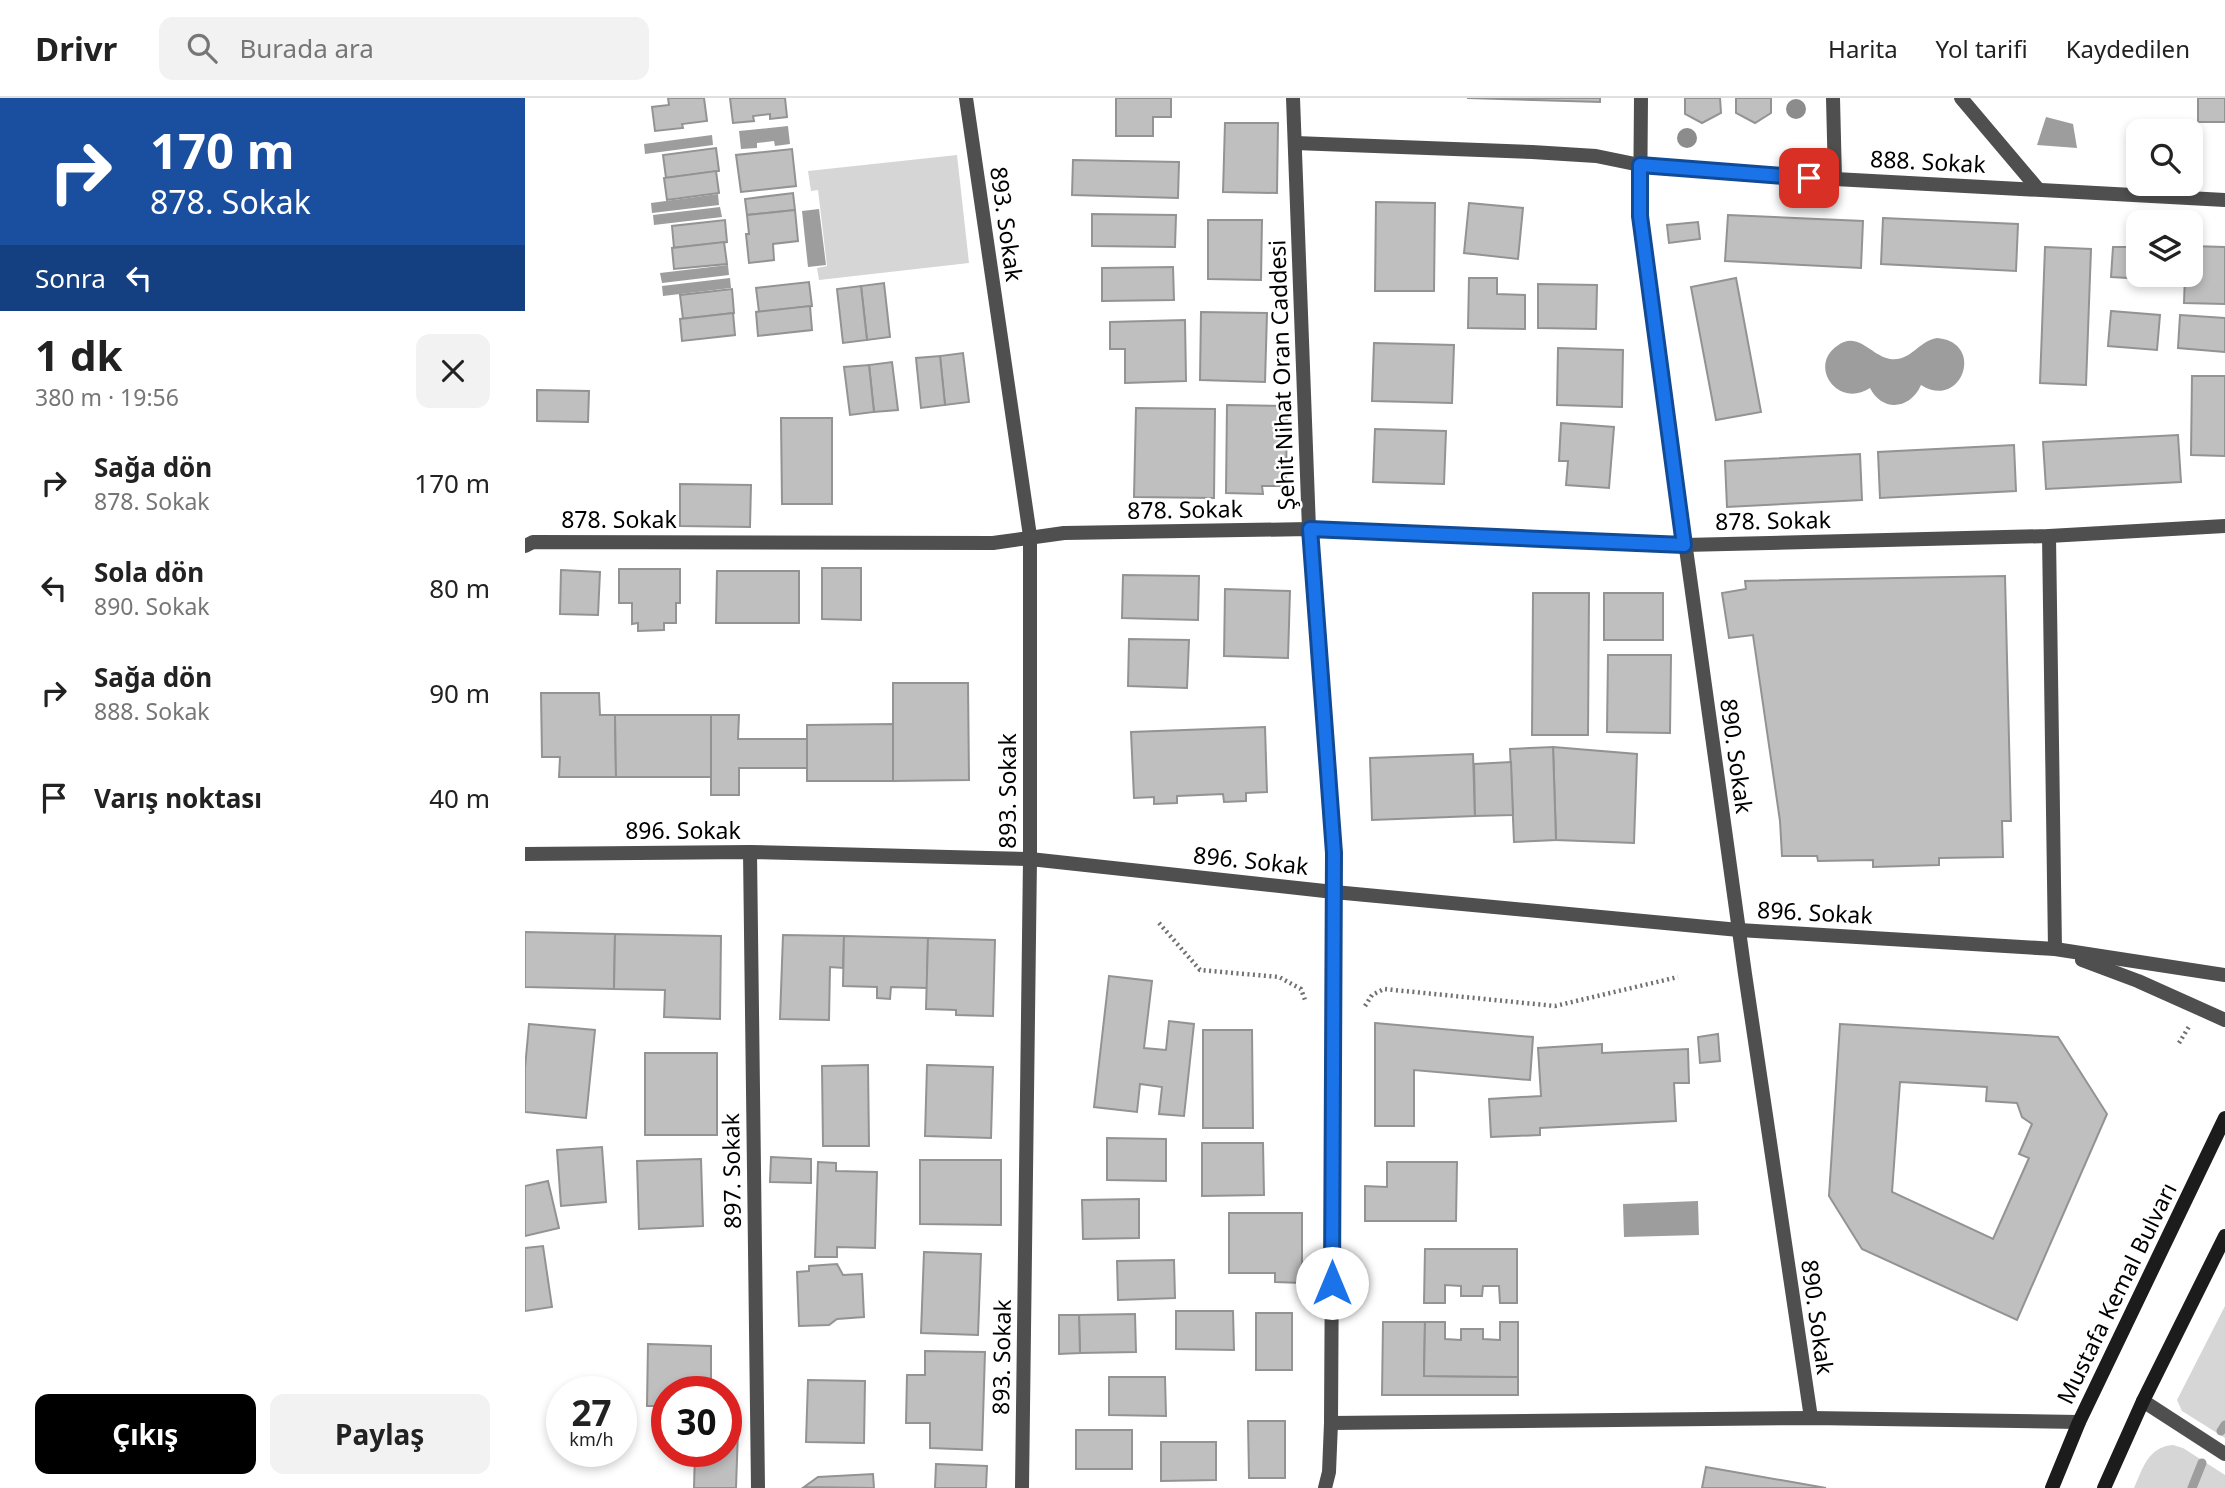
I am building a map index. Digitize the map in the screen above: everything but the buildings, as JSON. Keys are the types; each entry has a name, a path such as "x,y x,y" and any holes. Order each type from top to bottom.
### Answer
{"main road":[{"name":"Mustafa Kemal Bulvarı","path":"2052,1488 2079,1422 2225,1118"},
{"path":"2104,1488 2143,1401 2225,1236"}],"street":[{"name":"893. Sokak","path":"966,98 1030,536 1030,859 1022,1488"},
{"name":"Şehit Nihat Oran Caddesi","path":"1293,98 1310,529 1334,853 1331,1423 1329,1472 1325,1488"},
{"name":"890. Sokak","path":"1641,98 1640,216 1684,545 1811,1418"},
{"path":"1833,98 1835,179"},
{"path":"1961,98 2038,189"},
{"name":"888. Sokak","path":"1295,144 1532,152 1597,156 1640,165 1835,179 2225,200"},
{"name":"878. Sokak","path":"525,546 533,542 993,542 1064,533 1310,529 1684,545 2049,537 2225,526"},
{"path":"2049,537 2055,949"},
{"name":"896. Sokak","path":"525,854 750,852 1030,859 1334,892 1739,930 2055,949 2225,975"},
{"name":"897. Sokak","path":"750,852 758,1488"},
{"name":"896. Sokak","path":"2055,949 2139,981 2225,1020"},
{"path":"2143,1401 2225,1454"},
{"path":"1331,1423 1811,1418 2079,1422"}],"path":[{"path":"1159,923 1200,970 1279,977 1301,989 1305,1000"},
{"path":"1365,1006 1372,995 1384,989 1555,1006 1678,976"}],"shaded area":[{"path":"2046,117 2073,124 2077,148 2037,145"},
{"path":"788,126 790,144 775,146 774,141 757,143 757,148 741,149 739,131"},
{"path":"712,135 713,145 645,154 644,144"},
{"path":"957,155 969,263 819,280 817,268 827,266 818,190 811,191 808,171"},
{"path":"718,194 719,205 652,213 651,203"},
{"path":"720,207 722,217 654,225 653,215"},
{"path":"819,209 826,265 808,267 802,211"},
{"path":"728,265 729,275 662,283 660,273"},
{"path":"730,278 731,288 663,296 662,286"},
{"path":"1937,338 1952,342 1961,351 1964,361 1963,373 1957,383 1948,389 1935,391 1921,385 1910,399 1896,405 1881,401 1870,388 1858,393 1847,393 1838,389 1826,374 1825,364 1829,354 1845,342 1858,342 1883,357 1897,359"},
{"path":"1698,1201 1699,1235 1624,1237 1623,1204"},
{"path":"2225,1306 2225,1438 2182,1411 2177,1400"},
{"path":"2173,1445 2183,1448 2225,1475 2225,1488 2134,1488 2152,1454"}],"waterway":[{"path":"2221,1431 2225,1425"},
{"path":"2192,1488 2202,1463"}],"route":[{"path":"1332,1283 1334,853 1310,529 1684,545 1640,216 1640,165 1809,178"}]}
